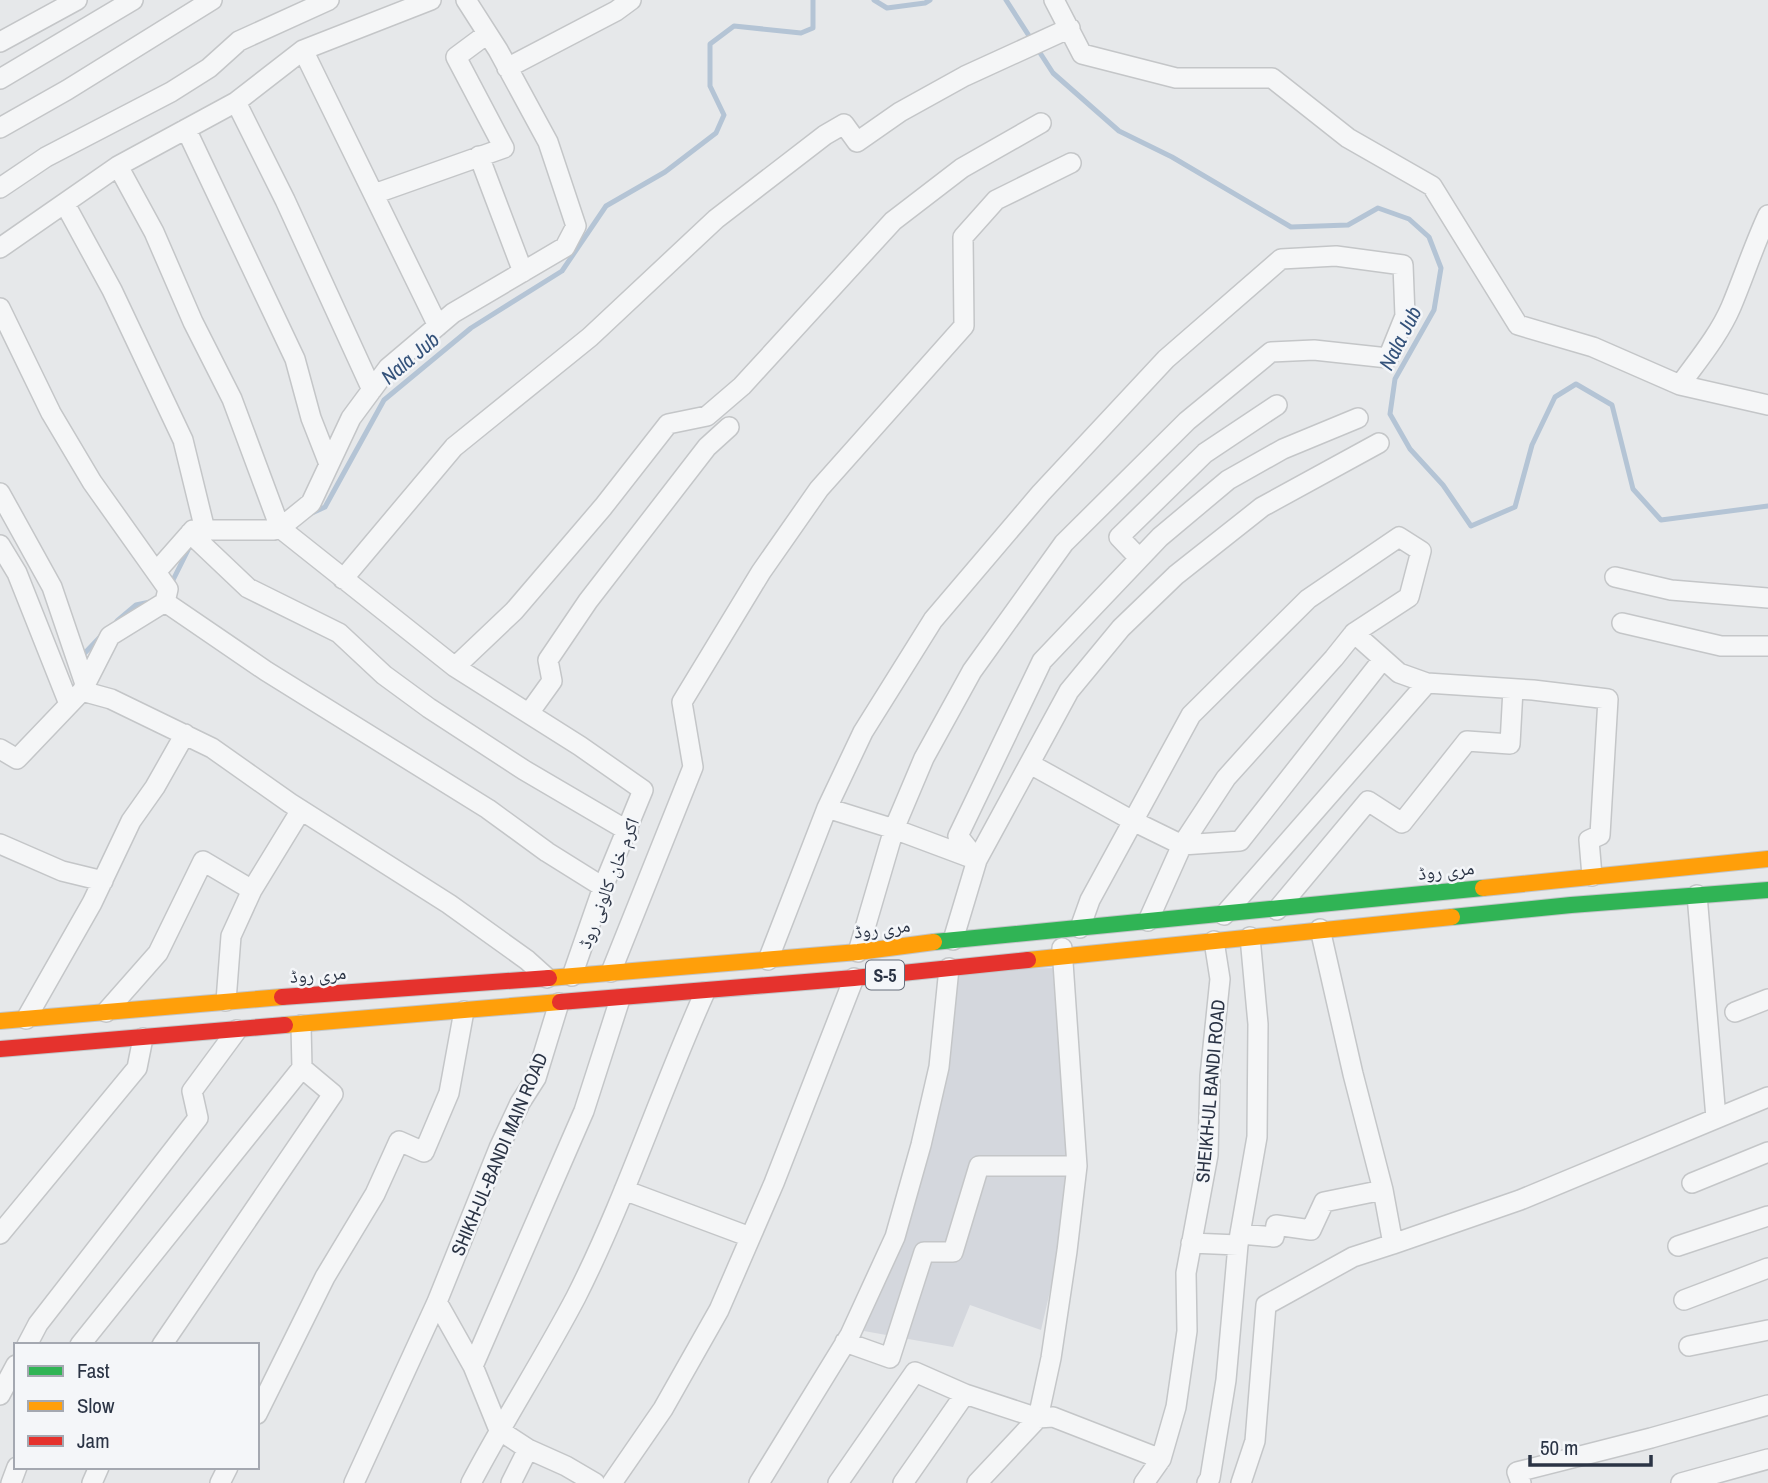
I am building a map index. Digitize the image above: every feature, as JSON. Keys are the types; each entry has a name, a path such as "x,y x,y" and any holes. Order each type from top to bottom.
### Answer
{"main road":[{"name":"مری روڈ","path":"0,1021 858,952 953,940 1277,910 1768,859"},
{"name":"S-5","path":"3,1054 143,1038 854,978 1571,905 1768,890"},
{"path":"273,998 275,1027"}],"street":[{"path":"0,42 77,0"},
{"path":"0,79 134,0"},
{"path":"0,128 212,0"},
{"path":"0,188 46,157 171,92 209,68 239,41 329,0"},
{"path":"0,248 118,166 236,102 303,50 431,0"},
{"path":"508,68 616,11 631,0"},
{"path":"1054,0 1082,54 1176,78 1272,78 1348,138 1432,186 1518,325 1592,347 1680,385 1768,405"},
{"path":"156,572 198,531 280,528 311,503 351,418 388,368 453,313 565,247 576,226 548,142 472,3"},
{"path":"343,579 454,447 590,337 716,219 825,135 844,124 857,142 900,112 965,76 1015,55 1070,27"},
{"path":"374,194 504,148 456,57 487,34"},
{"path":"303,50 438,326"},
{"path":"236,102 285,200 372,390"},
{"path":"455,667 514,611 603,507 668,424 707,416 742,386 893,220 962,167 1041,122"},
{"path":"186,129 295,359 311,418 329,464"},
{"path":"479,156 523,272"},
{"path":"611,972 694,767 682,702 761,572 819,489 964,326 963,237 996,200 1071,163"},
{"path":"118,166 154,232 193,322 232,399 280,528 455,667 528,713 552,681 548,660 588,601 707,447 729,427"},
{"path":"65,204 112,290 183,440 198,531 248,588 339,634 384,675 429,708 524,770 628,831"},
{"path":"1680,385 1731,309 1752,247 1768,215"},
{"path":"768,960 827,808 863,732 933,620 1041,493 1166,359 1281,259 1336,256 1404,265 1405,316 1388,358 1314,350 1271,352 1187,421 1064,543 972,671 924,758 894,829 858,952"},
{"path":"0,308 51,413 92,482 168,589 165,602 110,636 79,693 17,759 0,749"},
{"path":"1139,558 1119,537 1205,453 1277,405"},
{"path":"977,860 958,836 1042,661 1160,537 1228,480 1283,449 1358,418"},
{"path":"953,940 977,860 1069,691 1121,628 1176,575 1262,507 1379,443"},
{"path":"0,494 52,587 79,693"},
{"path":"1080,928 1090,900 1191,715 1308,599 1399,537 1421,551 1409,597 1354,633 1226,778 1182,845 1148,921"},
{"path":"0,545 79,693"},
{"path":"1615,577 1671,590 1768,598"},
{"path":"165,602 267,671 488,810 603,887"},
{"path":"1622,623 1721,646 1768,646"},
{"path":"1354,633 1399,673 1427,683 1608,699 1600,835 1589,840 1592,876"},
{"path":"1030,764 1182,845 1240,841 1383,659"},
{"path":"1224,915 1427,683"},
{"path":"1277,910 1368,801 1402,824 1467,741 1510,744 1513,689"},
{"path":"79,693 111,699 212,748 301,810 449,904 547,978"},
{"name":"اکرم خان کالونی روڈ","path":"528,713 643,790 603,887 572,976"},
{"path":"26,1019 62,961 131,821 155,787 185,734"},
{"path":"827,808 894,829 977,860"},
{"path":"226,1001 231,936 252,890 301,810"},
{"path":"0,844 62,871 103,881"},
{"path":"106,1012 158,953 202,861 252,890"},
{"path":"1698,895 1716,1118"},
{"path":"1320,929 1383,1189 1393,1244"},
{"path":"977,1483 1038,1418 1051,1357 1065,1265 1077,1166 1060,930"},
{"path":"1207,1483 1226,1380 1239,1240 1257,1136 1258,1024 1250,937"},
{"name":"SHEIKH-UL BANDI ROAD","path":"1143,1483 1161,1459 1176,1407 1187,1331 1185,1273 1208,1155 1210,1076 1220,979 1214,941"},
{"path":"759,1483 845,1342 895,1237 921,1145 939,1067 948,968"},
{"path":"612,1483 663,1409 719,1310 854,978"},
{"path":"471,1483 576,1297 624,1190 705,992"},
{"path":"473,1366 584,1111 620,999"},
{"path":"1735,1012 1768,999"},
{"name":"SHIKH-UL-BANDI MAIN ROAD","path":"354,1483 437,1301 499,1148 520,1103 536,1078 559,1003"},
{"path":"259,1410 325,1277 374,1194 399,1141 425,1152 449,1093 464,1011"},
{"path":"82,1343 302,1068 300,1025"},
{"path":"28,1343 38,1324 198,1118 191,1091 237,1030"},
{"path":"0,1234 137,1068 143,1038"},
{"path":"163,1343 333,1094 302,1068"},
{"path":"1241,1483 1255,1441 1266,1305 1353,1257 1520,1200 1768,1097"},
{"path":"1692,1183 1768,1152"},
{"path":"845,1342 890,1358 924,1252 953,1252 979,1166 1077,1166"},
{"path":"1191,1242 1274,1237 1276,1225 1311,1230 1324,1202 1383,1189"},
{"path":"624,1190 750,1237"},
{"path":"1678,1245 1768,1216"},
{"path":"1684,1300 1768,1268"},
{"path":"437,1301 473,1366 499,1430 528,1449 595,1483"},
{"path":"1689,1346 1768,1330"},
{"path":"0,1395 14,1369"},
{"path":"838,1483 915,1372 965,1394 1038,1418 1054,1417 1161,1459"},
{"path":"903,1483 965,1394"},
{"path":"1521,1483 1517,1472 1768,1405"},
{"path":"511,1483 528,1449"},
{"path":"1681,1483 1768,1459"}],"shaded area":[{"path":"1060,968 1077,1174 1041,1330 970,1305 953,1347 864,1331 899,1211 952,970"}],"waterway":[{"name":"Nala Jub","path":"312,513 325,507 384,400 471,328 562,271 606,206 665,172 716,133 724,115 710,86 710,44 734,26 801,33 813,28 813,0"},
{"name":"Nala Jub","path":"874,0 887,8 930,0"},
{"name":"Nala Jub","path":"1006,0 1053,73 1119,131 1172,157 1291,227 1348,225 1378,208 1409,219 1429,237 1441,268 1434,310 1395,379 1390,414 1410,449 1443,485 1471,526 1515,507 1532,445 1555,397 1576,384 1612,405 1633,489 1661,520 1768,506"},
{"name":"Nala Jub","path":"171,584 190,546"},
{"name":"Nala Jub","path":"117,621 136,605 150,602"},
{"name":"Nala Jub","path":"82,656 102,635"}],"traffic: fast":[{"path":"934,942 1483,888"},
{"path":"1452,917 1768,890"}],"traffic: slow":[{"path":"1483,888 1768,859"},
{"path":"1028,960 1452,917"},
{"path":"549,978 858,952 934,942"},
{"path":"0,1021 282,997"},
{"path":"285,1025 560,1002"}],"traffic: jam":[{"path":"560,1002 854,978 1028,960"},
{"path":"282,997 549,978"},
{"path":"0,1049 285,1025"}]}
